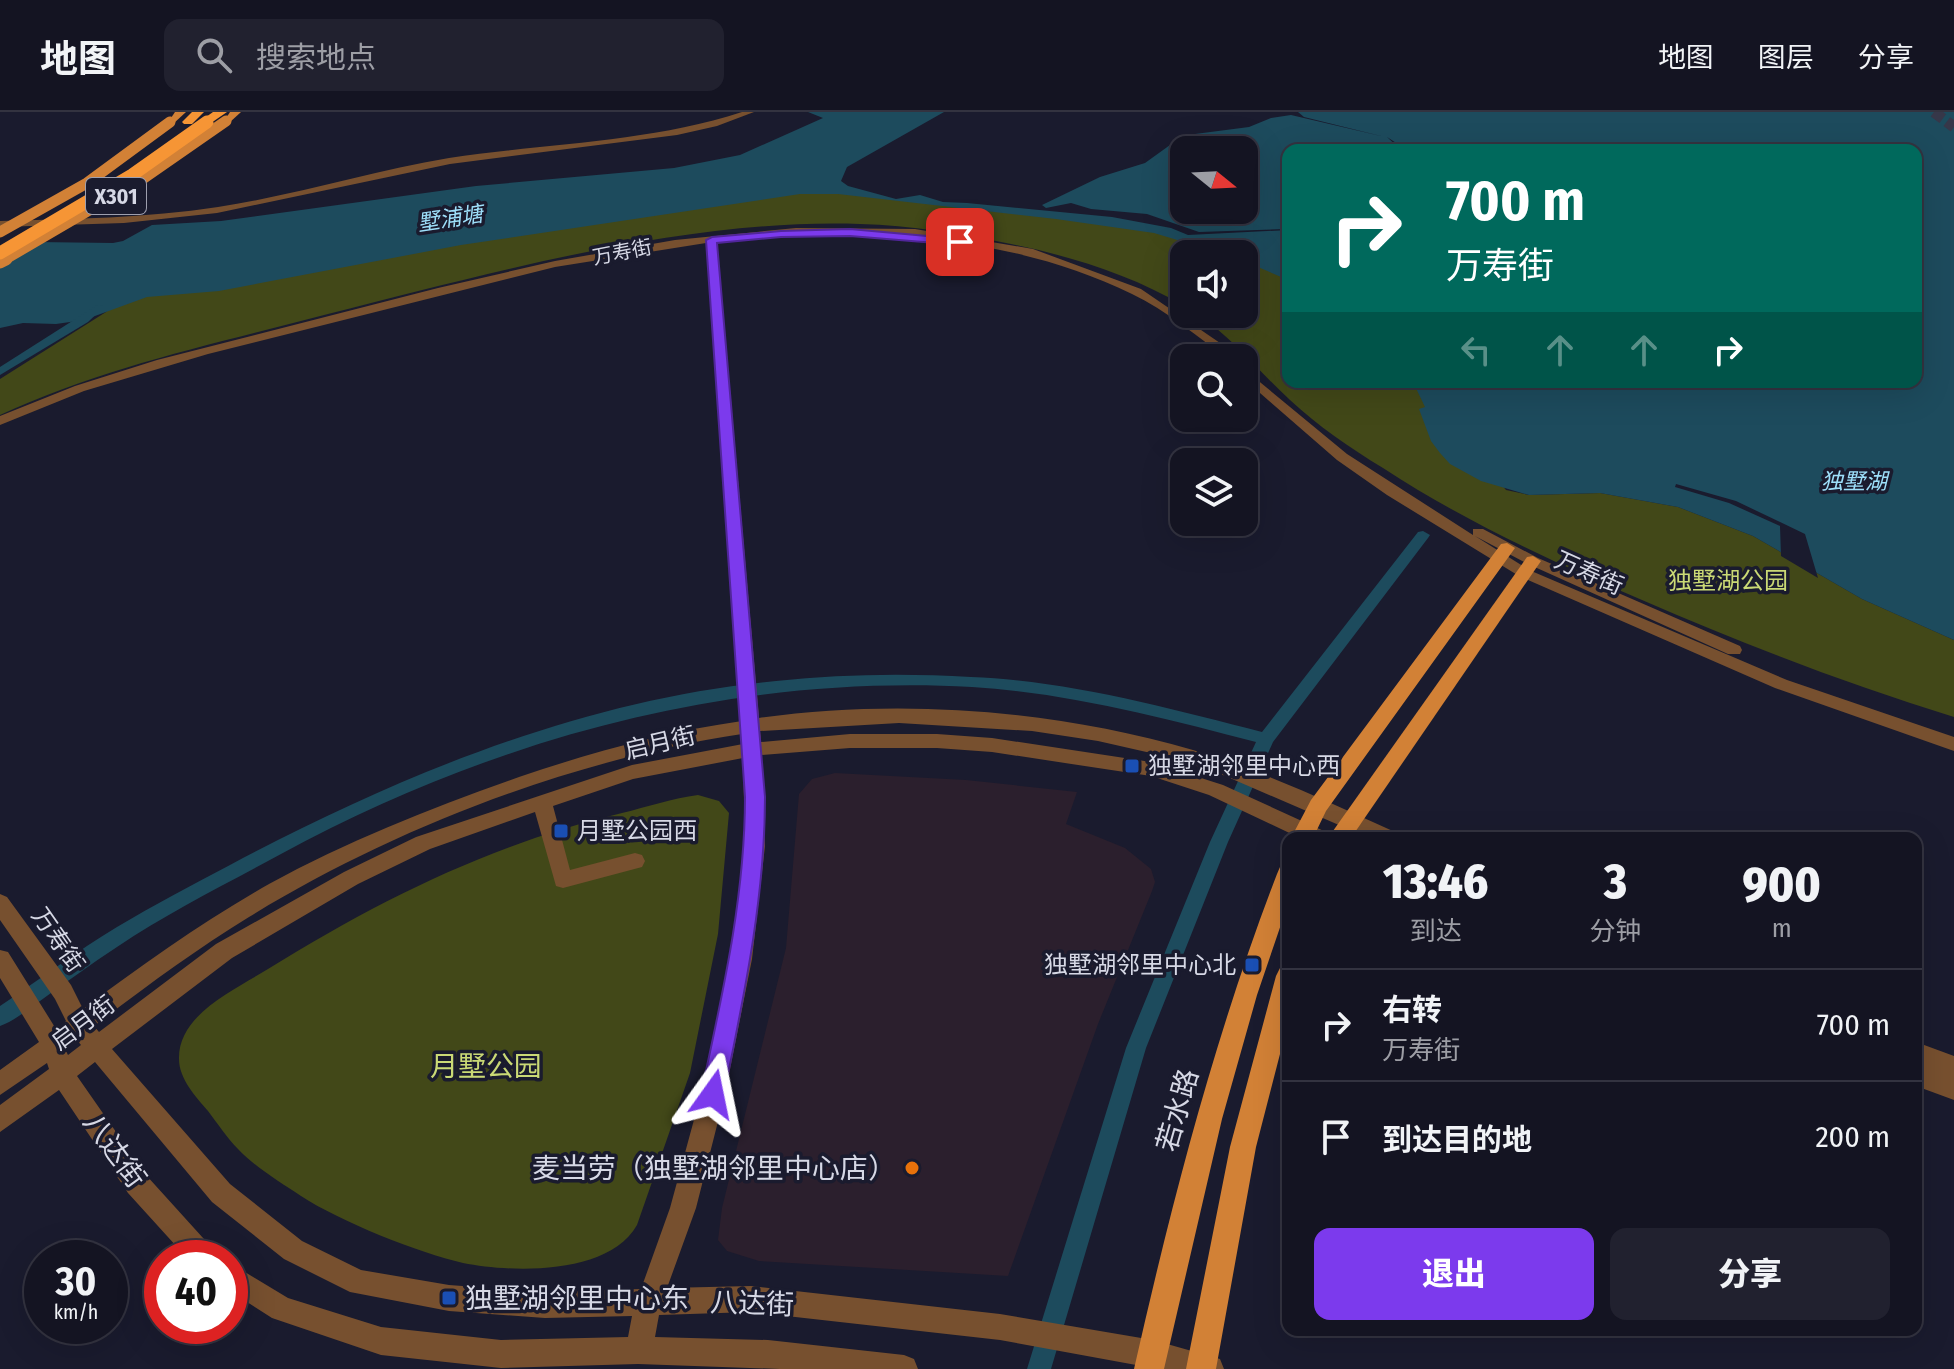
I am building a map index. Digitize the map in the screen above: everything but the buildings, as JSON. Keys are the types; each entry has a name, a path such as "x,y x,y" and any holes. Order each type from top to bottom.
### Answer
{"highway":[{"path":"0,241 145,157 184,117 213,116"},
{"path":"0,253 165,155 213,116"}],"main road":[{"name":"X301","path":"0,262 179,156 213,116 236,112"},
{"name":"X301","path":"0,232 87,183 170,122 184,117"},
{"path":"1310,832 1318,806 1503,553"},
{"path":"1344,829 1529,567"},
{"name":"若水路","path":"1151,1361 1179,1229 1248,980 1282,890"},
{"path":"1204,1368 1243,1147 1282,999"}],"street":[{"path":"0,224 132,220 203,213 427,165 669,133 750,112"},
{"name":"万寿街","path":"0,421 41,403 140,370 355,312 621,252 711,238 804,229 928,234 1016,249 1062,261 1155,300 1184,317 1218,344"},
{"name":"万寿街","path":"0,427 98,387 288,333 566,267 711,238 850,232 960,242 1070,269 1132,294 1179,320 1209,344"},
{"path":"638,1350 649,1302 683,1208 713,1094 741,959 755,846 751,724 746,696 711,238"},
{"name":"万寿街","path":"1258,378 1303,419 1421,504"},
{"name":"万寿街","path":"1258,385 1342,457 1529,567 1781,684 1954,744"},
{"name":"万寿街","path":"1529,567 1786,672 1954,731"},
{"name":"启月街","path":"0,1084 202,935 329,861 418,819 631,748 751,724 842,716 932,715 1129,741 1225,767 1274,785 1318,806 1344,829"},
{"name":"启月街","path":"0,1120 224,951 351,878 423,843 632,772 752,749 850,741 937,741 992,745 1151,769 1216,790 1263,810 1302,832"},
{"path":"542,801 563,880 635,861"},
{"name":"万寿街","path":"0,903 63,992 80,1025 97,1048"},
{"path":"0,959 53,1045 62,1074"},
{"name":"八达街","path":"97,1048 221,1193 293,1250 359,1283 449,1298 545,1305 751,1299 1000,1327 1097,1344 1151,1361 1204,1368"},
{"path":"1922,1055 1954,1067"},
{"name":"八达街","path":"62,1074 137,1184 188,1240"},
{"path":"1922,1077 1954,1089"},
{"name":"八达街","path":"248,1288 281,1309 381,1341 501,1354 638,1350 768,1354 904,1369"}],"shaded area":[{"path":"835,773 966,780 1077,792 1066,824 1125,848 1151,869 1155,882 1152,891 1098,1024 1008,1276 759,1261 727,1251 718,1240 722,1208 786,948 799,794 812,779"}],"green space":[{"path":"814,187 1113,225 1184,240 1170,240 1170,298 1122,276 1033,249 898,226 795,224 660,239 524,265 203,346 79,383 0,415 0,379 106,312 122,298"},
{"name":"独墅湖公园","path":"1258,265 1282,275 1282,388 1423,388 1506,490 1529,495 1600,493 1678,507 1753,536 1862,599 1954,640 1954,717 1796,663 1719,632 1542,556 1477,523 1358,453 1323,428 1258,369 1258,344 1234,344 1215,328 1258,328"},
{"name":"月墅公园","path":"698,795 719,801 729,813 718,934 690,1073 637,1225 624,1241 605,1253 583,1262 558,1266 507,1268 463,1263 380,1235 317,1206 252,1162 230,1140 185,1081 179,1059 181,1043 198,1016 226,994 353,919 439,876 528,841 670,800"}],"water":[{"name":"墅浦塘","path":"808,112 944,112 847,167 841,181 848,186 896,199 920,195 943,202 1112,217 1171,228 1188,235 1282,230 1282,277 1258,267 1258,240 1177,240 1154,233 1056,219 838,194 800,194 461,245 219,291 147,297 84,320 56,324 23,323 0,328 0,255 36,242 113,243 152,225 221,221 476,186 674,168 740,155 823,118"},
{"name":"独墅湖","path":"1298,112 1954,112 1954,640 1862,599 1753,536 1678,507 1600,493 1529,495 1481,481 1450,464 1431,441 1419,409 1425,407 1416,388 1922,388 1922,144 1398,144 1387,137 1395,144 1282,144 1282,229 1199,232 1176,224 1258,224 1258,136 1189,136 1249,127 1271,118 1291,115 1385,137 1304,117"},
{"name":"独墅湖","path":"1170,145 1170,222 1147,214 1091,209 1071,203 1046,208 1042,205 1100,177 1145,163"}],"pier":[{"path":"1676,484 1736,501 1805,534 1818,578 1781,556 1780,526 1729,503 1675,487"}],"waterway":[{"path":"0,372 84,320 99,307"},
{"path":"1266,739 1423,535"},
{"path":"0,1017 136,925 300,836 391,793 483,756 578,726 675,702 774,686 873,679 974,682 1085,697 1266,739"},
{"path":"1039,1369 1136,1048 1219,842 1266,739"}],"tunnel":[{"path":"1934,112 1954,127"}],"place":[{"name":"独墅湖邻里中心西","path":"1132,766"},
{"name":"月墅公园西","path":"561,831"},
{"name":"独墅湖邻里中心北","path":"1252,965"},
{"name":"麦当劳（独墅湖邻里中心店）","path":"912,1168"},
{"name":"独墅湖邻里中心东","path":"449,1298"}],"route":[{"path":"713,1094 741,959 755,846 755,797 712,240 752,235 850,232 960,242"}]}
